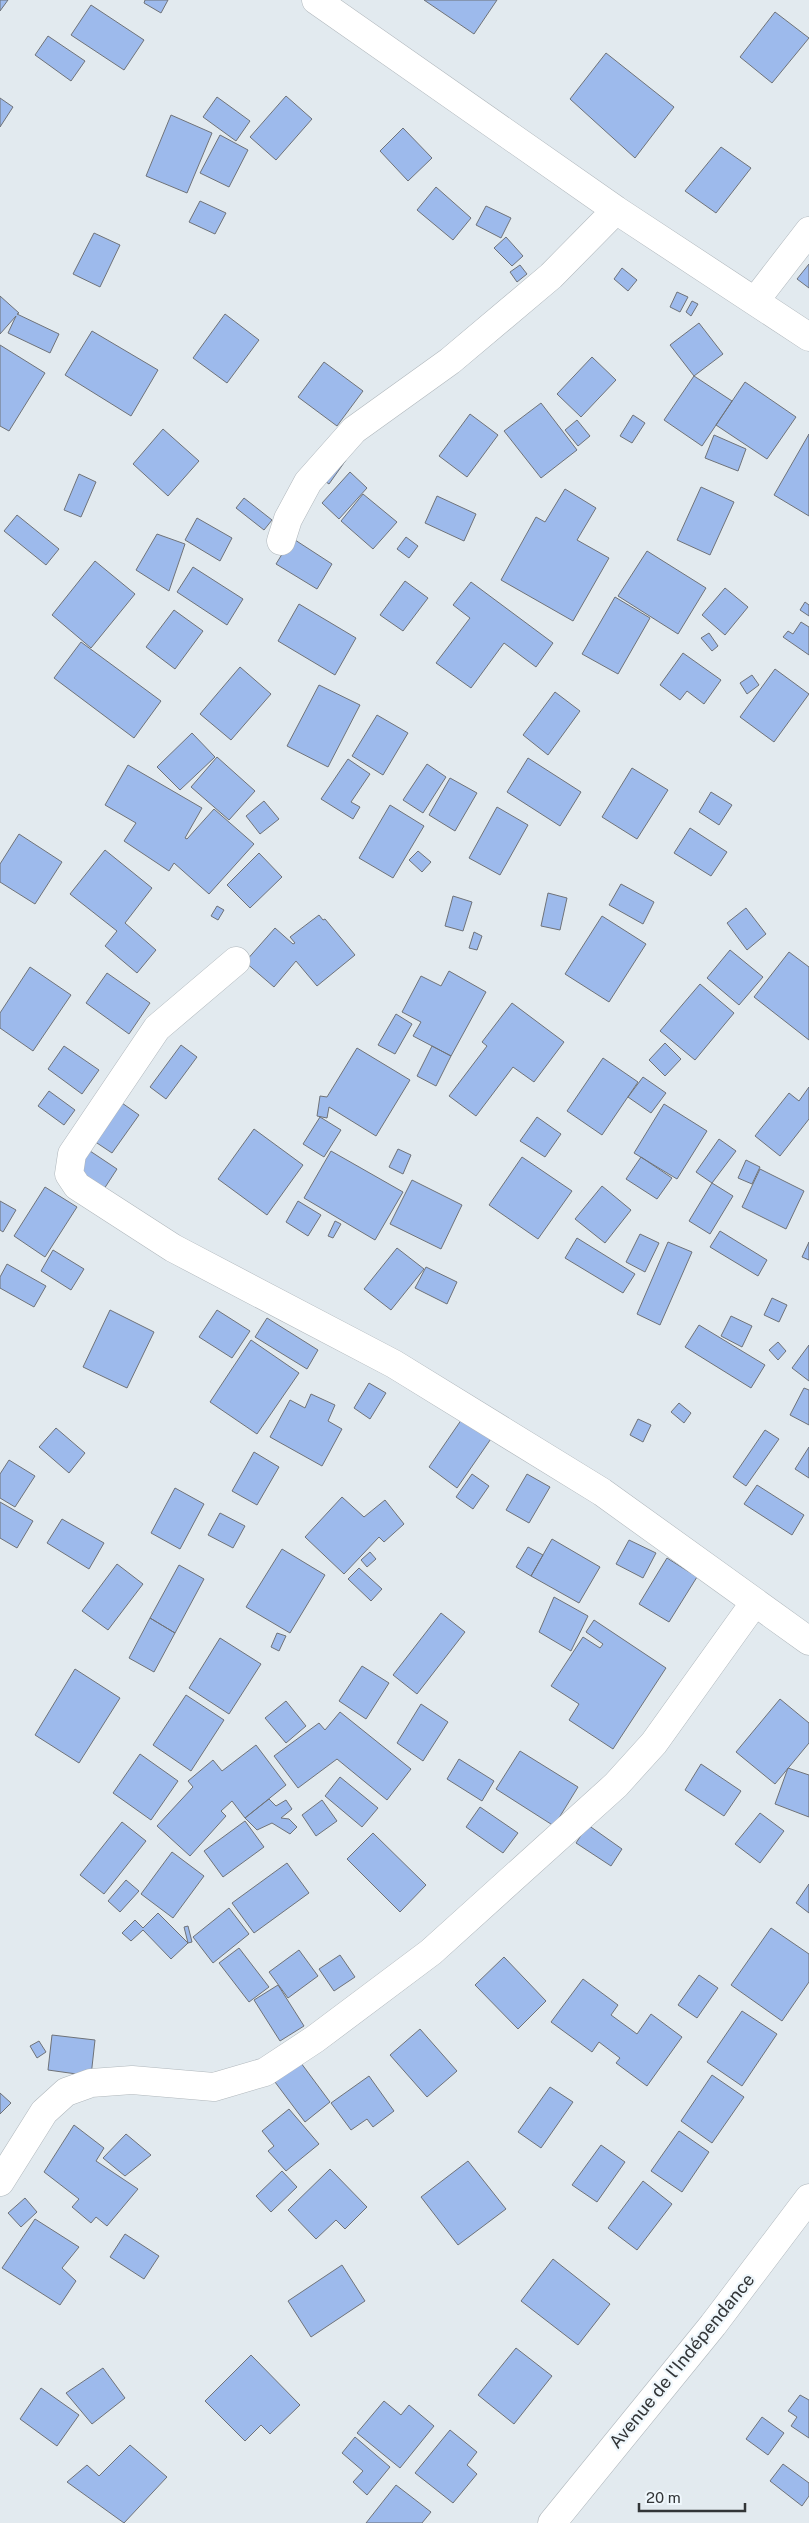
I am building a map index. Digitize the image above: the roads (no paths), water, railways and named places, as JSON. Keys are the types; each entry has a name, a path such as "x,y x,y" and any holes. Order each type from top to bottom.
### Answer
{"street":[{"path":"316,0 616,210 809,337"},
{"path":"281,542 288,519 308,482 354,430 450,361 551,276 616,210"},
{"path":"755,301 809,232"},
{"path":"236,961 157,1028 72,1154 69,1174 77,1186 173,1248 394,1364 602,1492 809,1641"},
{"path":"0,2182 44,2112 66,2092 90,2082 132,2080 214,2087 265,2072 315,2039 431,1952 616,1785 654,1742 755,1602"},
{"name":"Avenue de l'Indépendance","path":"552,2523 713,2325 809,2198"}]}
